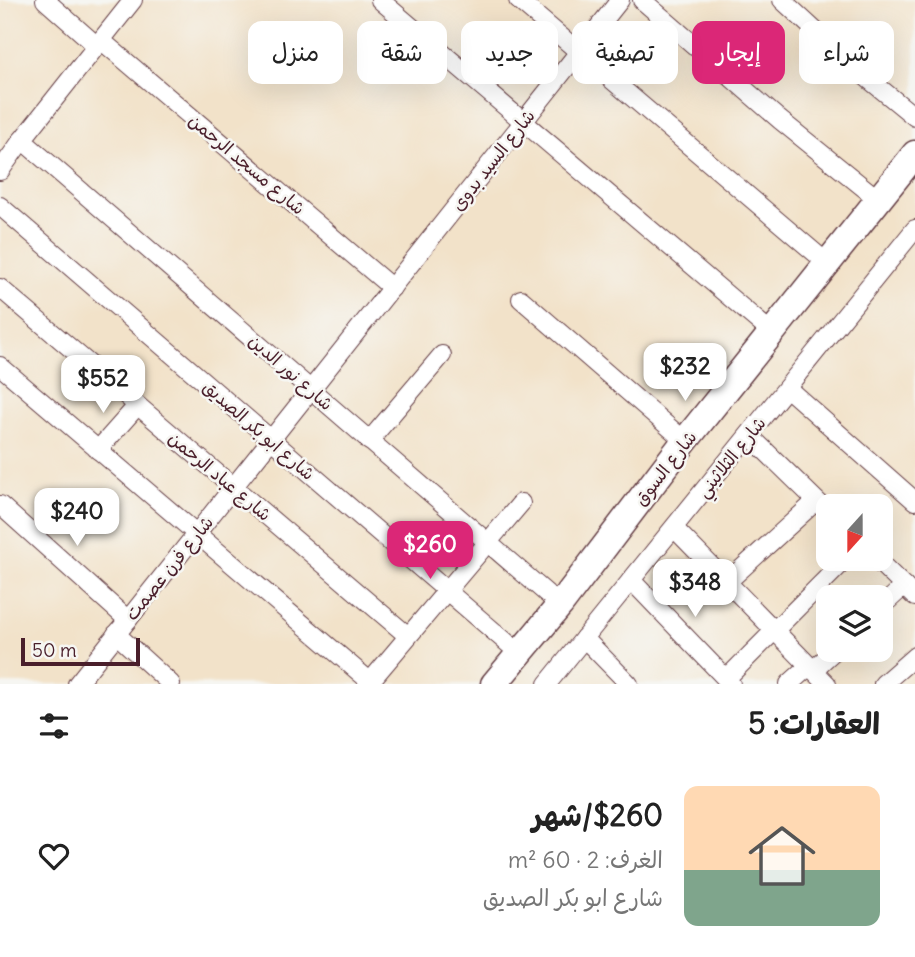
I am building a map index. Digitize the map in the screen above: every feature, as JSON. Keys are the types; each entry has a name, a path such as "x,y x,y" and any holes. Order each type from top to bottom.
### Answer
{"street":[{"name":"شارع مسجد الرحمن","path":"45,0 392,288"},
{"path":"0,171 133,0"},
{"path":"380,0 772,333"},
{"path":"518,0 572,48"},
{"name":"شارع السيد بدوى","path":"603,21 620,0"},
{"path":"642,0 780,120 879,200"},
{"path":"782,0 860,72 915,117"},
{"name":"شارع السيد بدوى","path":"392,288 572,61"},
{"path":"615,84 827,263"},
{"name":"شارع نور الدين","path":"22,140 560,605"},
{"name":"شارع السوق","path":"494,684 560,605 685,441 915,155"},
{"name":"شارع ابو بكر الصديق","path":"0,206 519,653"},
{"name":"شارع الثلاثيني","path":"547,684 915,229"},
{"name":"شارع عباد الرحمن","path":"0,288 408,636"},
{"name":"شارع فرن عصمت","path":"77,684 392,288"},
{"path":"521,299 685,441"},
{"path":"369,440 442,355"},
{"path":"0,366 370,683 521,502"},
{"path":"787,388 915,501"},
{"path":"99,450 137,406"},
{"path":"749,435 816,500"},
{"path":"0,505 128,620"},
{"path":"727,582 816,511"},
{"path":"674,528 827,684"},
{"path":"631,580 729,681 834,571"},
{"path":"888,571 909,592 893,601"},
{"path":"116,634 171,684"},
{"path":"584,638 629,684"},
{"path":"883,684 915,656"},
{"path":"789,684 819,662"}]}
